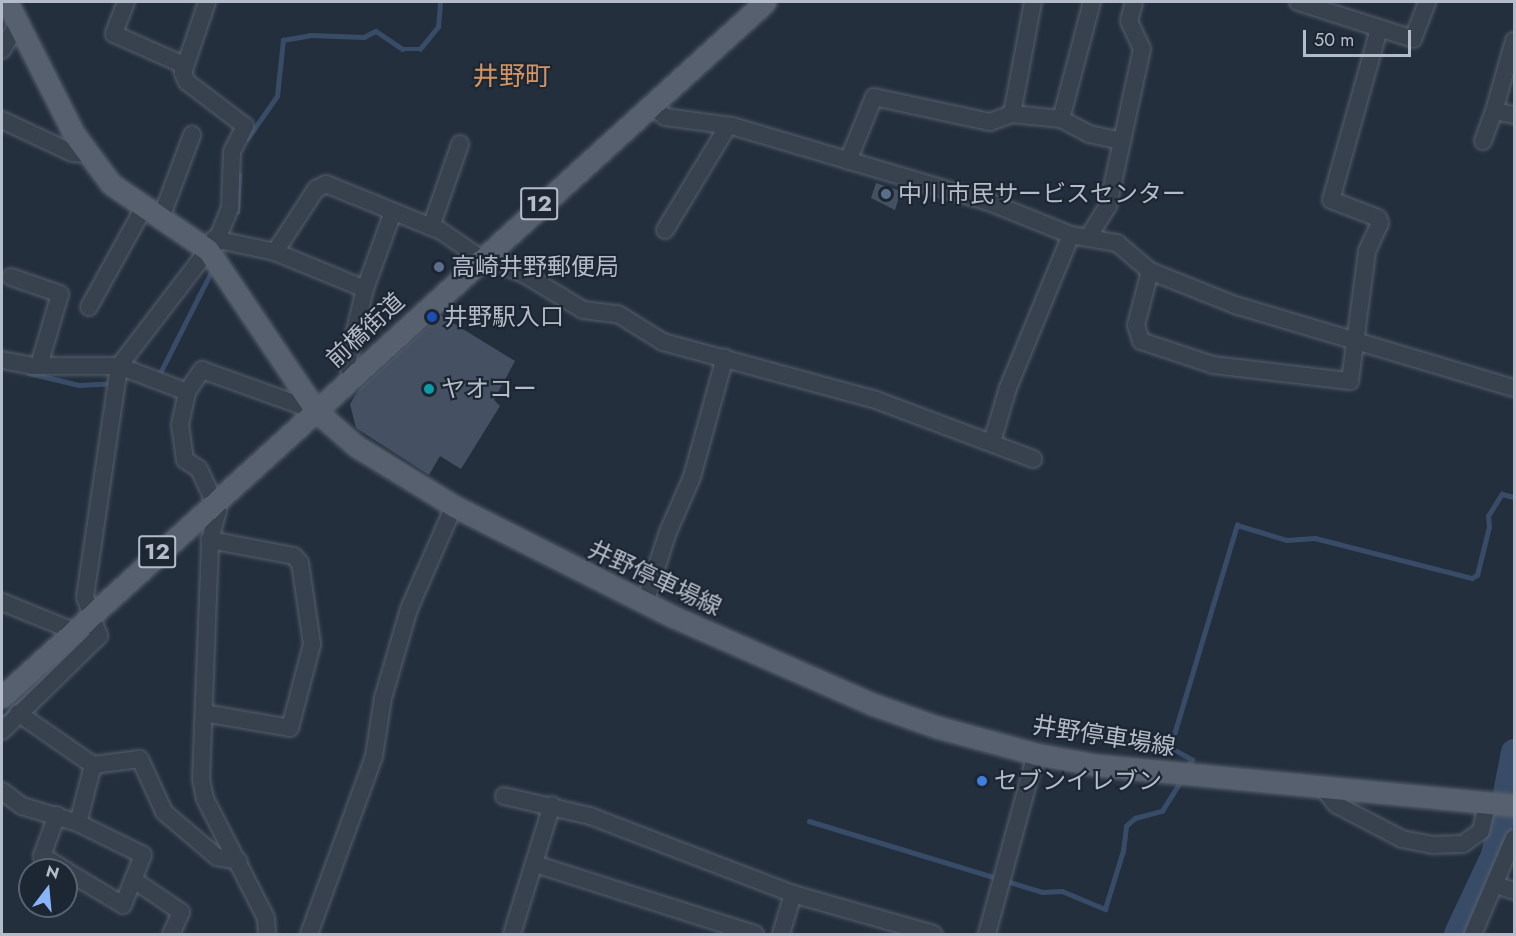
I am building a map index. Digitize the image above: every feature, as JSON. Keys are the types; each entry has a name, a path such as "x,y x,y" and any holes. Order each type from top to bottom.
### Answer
{"main road":[{"name":"井野停車場線","path":"8,2 87,154 111,184 152,214 211,248 316,411 356,446 454,506 645,603 872,704 1036,754 1323,788 1515,805"},
{"name":"前橋街道","path":"2,697 91,611 212,501 316,411 479,257 761,4"}],"street":[{"path":"126,2 114,34 184,65"},
{"path":"2,731 99,636 85,597 119,366 211,248 230,208 232,152 245,126 187,82 184,65 207,2"},
{"path":"1012,114 1033,2"},
{"path":"1061,119 1092,2"},
{"path":"1089,236 1108,206 1142,48 1129,21 1134,2"},
{"path":"1298,2 1327,6 1379,29 1413,39 1427,2"},
{"path":"2,50 18,23"},
{"path":"1150,272 1135,333 1151,345 1214,365 1350,381 1358,340 1367,251 1380,223 1378,218 1331,200 1379,29"},
{"path":"1483,141 1515,41"},
{"path":"849,160 874,97 990,122 1012,114 1061,119 1089,134 1122,141"},
{"path":"651,104 665,117 728,126 989,202 1071,235 1089,236 1117,243 1150,272 1235,305 1515,388"},
{"path":"1494,111 1515,114"},
{"path":"2,120 72,153 87,154"},
{"path":"665,230 728,126"},
{"path":"89,307 152,214 192,135"},
{"path":"431,227 460,144"},
{"path":"275,252 320,184 431,227 479,257 524,274 583,310 618,314 663,342 725,357 876,400 1033,459"},
{"path":"352,378 347,363 365,289 393,212"},
{"path":"992,442 1008,388 1071,235"},
{"path":"211,248 275,252 365,289"},
{"path":"11,277 60,294 39,366"},
{"path":"645,603 668,532 692,477 725,357"},
{"path":"2,360 39,366 119,366 187,392"},
{"path":"267,934 266,918 239,861 205,799 204,713 210,540 218,510 212,501 200,469 184,460 180,425 187,392 202,370 316,411"},
{"path":"309,934 374,756 383,698 409,609 454,506"},
{"path":"204,713 290,728 312,644 300,563 294,556 210,540"},
{"path":"2,602 71,630"},
{"path":"18,713 93,765 140,759 164,812 217,858 239,861"},
{"path":"987,934 1036,754"},
{"path":"78,824 93,765"},
{"path":"1323,788 1337,805 1355,815 1402,839 1432,844 1463,844 1481,831 1488,801"},
{"path":"2,791 22,806 57,815 143,855 123,904 78,878"},
{"path":"504,796 552,806 647,836 794,894 933,934"},
{"path":"512,934 552,806"},
{"path":"45,858 42,856 57,815"},
{"path":"1473,934 1515,838"},
{"path":"535,864 755,934"},
{"path":"134,880 181,912 171,934"},
{"path":"1496,885 1515,891"},
{"path":"781,934 794,894"}],"building":[{"name":"中川市民サービスセンター","path":"876,183 901,191 895,210 871,198"},
{"name":"ヤオコー","path":"440,315 515,361 494,400 500,406 461,469 440,456 429,475 356,428 350,404 359,389"}],"waterway":[{"path":"247,139 277,96 283,40 310,35 364,37 376,31 403,49 420,49 438,27 440,2"},
{"path":"237,212 239,175"},
{"path":"159,375 213,268"},
{"path":"29,373 79,385 113,383"},
{"path":"1187,767 1192,760 1170,748 1237,525 1287,540 1315,538 1472,578 1477,575 1489,527 1488,516 1502,494 1514,497"},
{"path":"2,718 84,639"},
{"path":"1457,934 1494,855 1514,752"},
{"path":"809,821 1042,892 1062,891 1105,909 1123,851 1126,826 1135,818 1162,811 1181,780"}],"place":[{"name":"中川市民サービスセンター","path":"886,194"},
{"name":"高崎井野郵便局","path":"439,267"},
{"name":"井野駅入口","path":"432,317"},
{"name":"ヤオコー","path":"429,389"},
{"name":"セブンイレブン","path":"982,781"}],"district":[{"name":"井野町","path":"512,77"}]}
